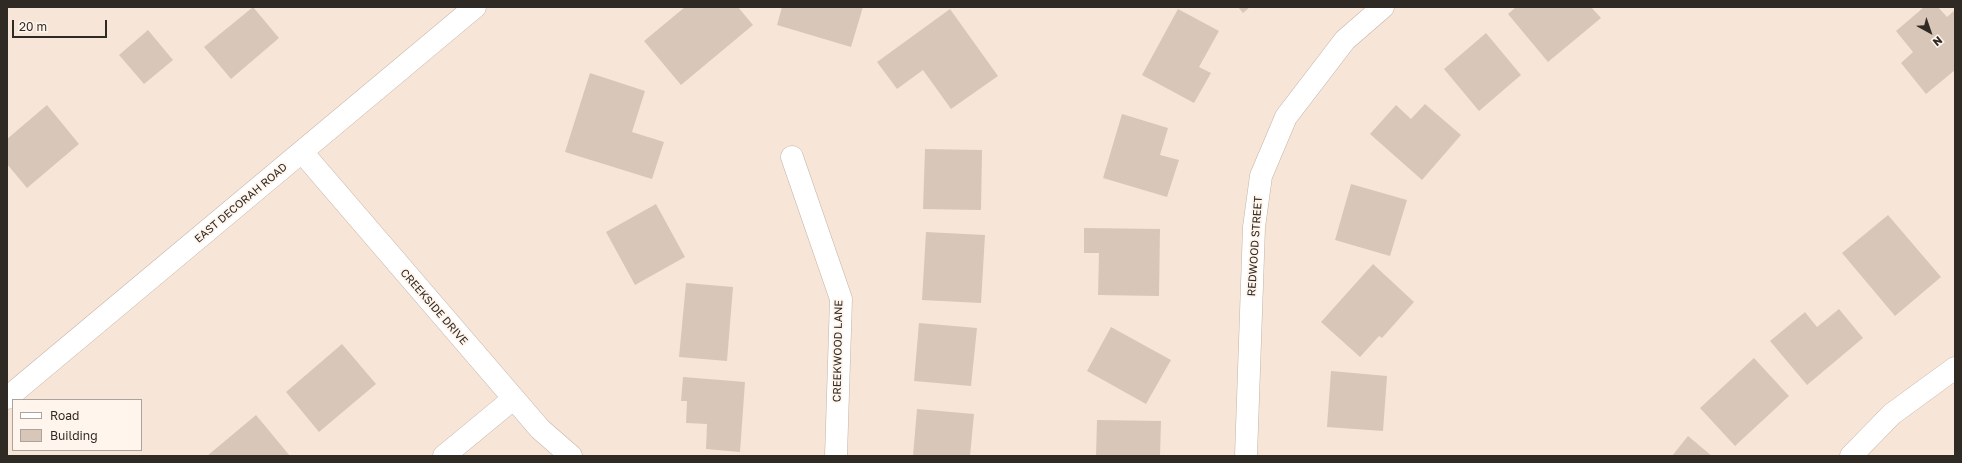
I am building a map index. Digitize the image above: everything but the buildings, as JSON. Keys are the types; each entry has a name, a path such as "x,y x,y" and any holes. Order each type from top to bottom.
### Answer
{"street":[{"name":"EAST DECORAH ROAD","path":"7,398 475,7"},
{"name":"REDWOOD STREET","path":"1246,456 1254,227 1261,176 1286,117 1345,40 1383,7"},
{"name":"CREEKSIDE DRIVE","path":"302,152 513,399 540,429 571,456"},
{"name":"CREEKWOOD LANE","path":"792,157 841,299 836,456"},
{"path":"1852,456 1892,414 1955,368"},
{"path":"444,456 513,399"}]}
